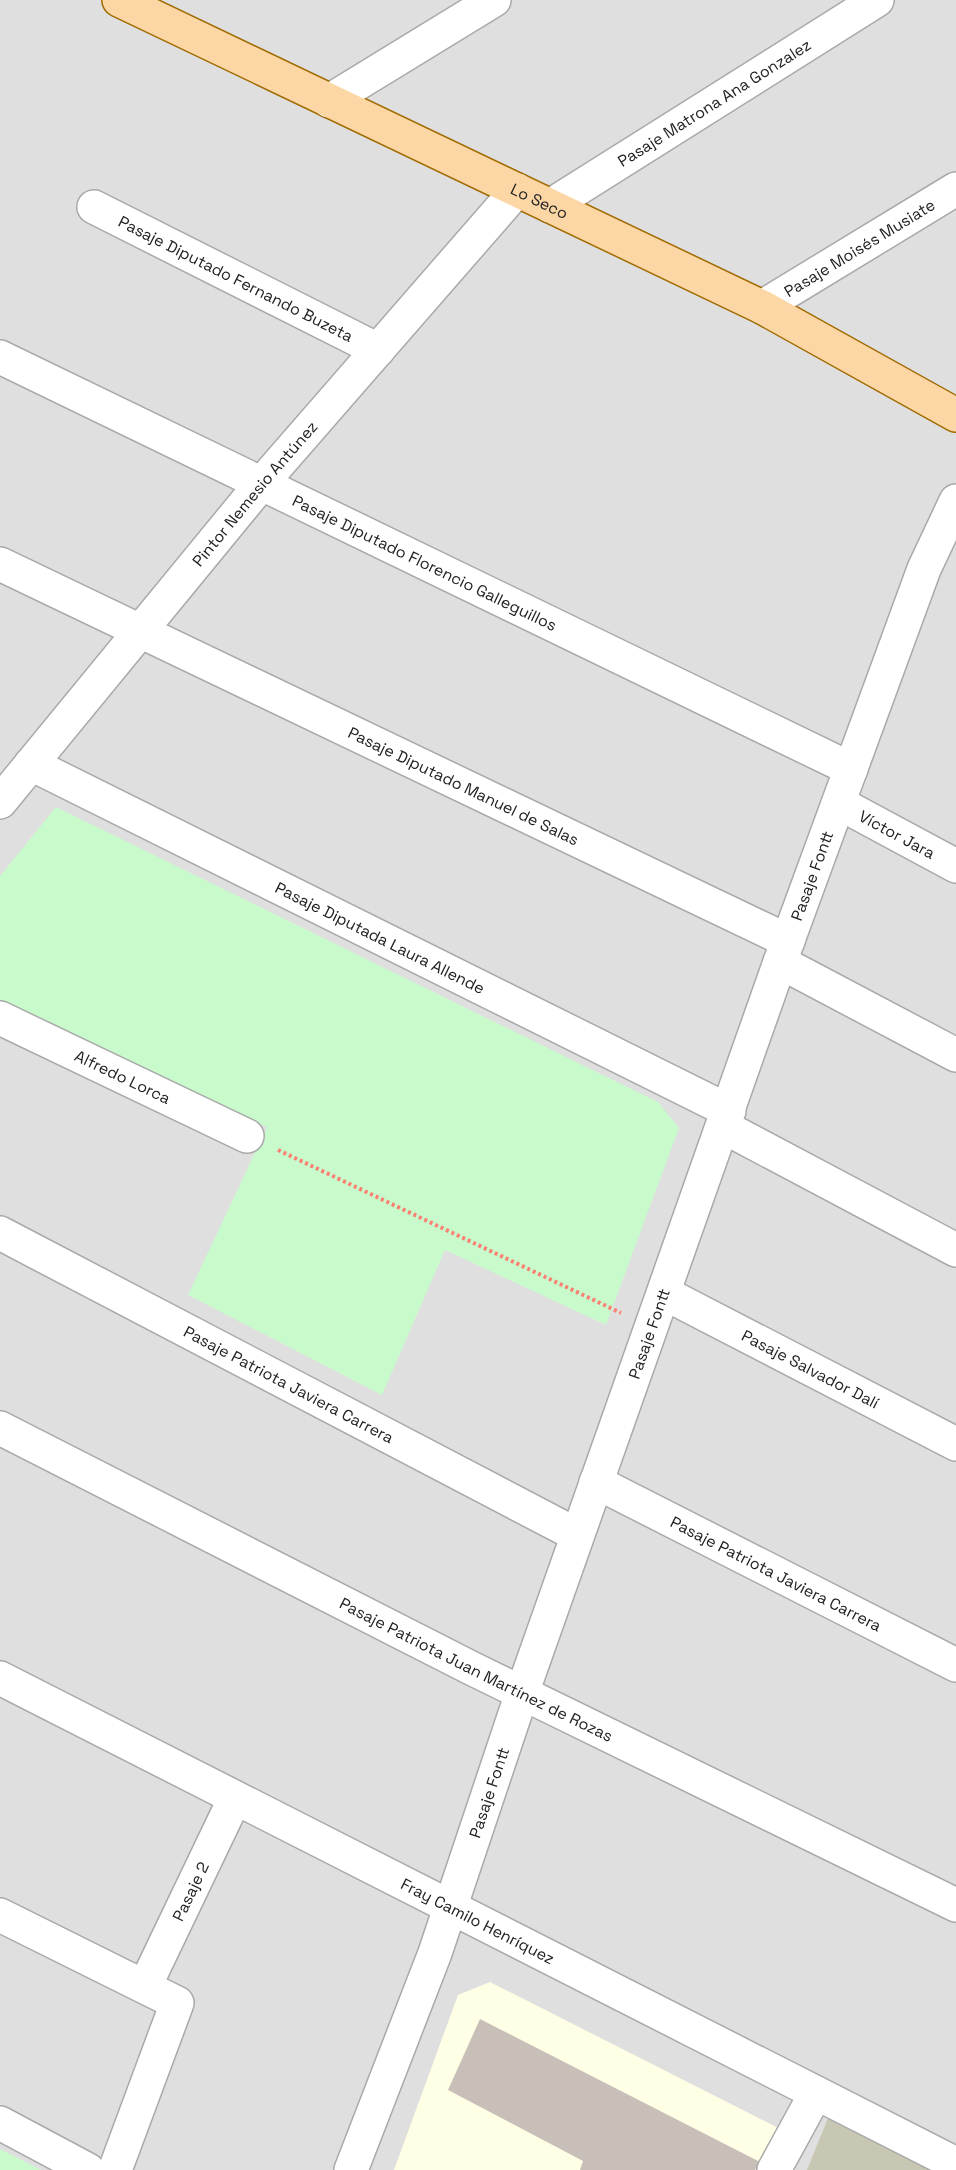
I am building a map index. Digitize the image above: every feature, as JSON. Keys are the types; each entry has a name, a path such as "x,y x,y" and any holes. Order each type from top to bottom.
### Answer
{"main road":[{"name":"Lo Seco","path":"119,0 762,307 956,415"}],"street":[{"path":"329,101 494,0"},
{"name":"Pasaje Matrona Ana Gonzalez","path":"550,206 877,0"},
{"name":"Pasaje Moisés Musiate","path":"762,307 956,189"},
{"name":"Pintor Nemesio Antúnez","path":"0,802 261,484 517,190"},
{"name":"Pasaje Diputado Fernando Buzeta","path":"94,207 378,350"},
{"name":"Pasaje Diputado Florencio Galleguillos","path":"0,357 851,769"},
{"name":"Pasaje Fontt","path":"351,2170 451,1908 577,1535 784,951 924,569 956,501"},
{"name":"Pasaje Diputado Manuel de Salas","path":"0,564 784,951 956,1055"},
{"name":"Pasaje Diputada Laura Allende","path":"31,764 726,1119 956,1250"},
{"name":"Víctor Jara","path":"839,803 956,866"},
{"name":"Alfredo Lorca","path":"0,1018 247,1136"},
{"name":"Pasaje Patriota Javiera Carrera","path":"0,1233 577,1535"},
{"name":"Pasaje Salvador Dalí","path":"664,1293 956,1444"},
{"name":"Pasaje Patriota Juan Martínez de Rozas","path":"0,1428 522,1694 956,1905"},
{"name":"Pasaje Patriota Javiera Carrera","path":"596,1482 956,1665"},
{"name":"Fray Camilo Henríquez","path":"0,1678 956,2164"},
{"name":"Pasaje 2","path":"145,1986 235,1798"},
{"path":"0,1915 177,2003 115,2170"},
{"path":"774,2170 816,2093"},
{"path":"0,2123 88,2170"}],"path":[{"path":"247,1136 652,1327"}],"shaded area":[{"path":"0,0 956,0 956,2170 0,2170"},
{"path":"490,1982 806,2142 795,2170 394,2170 458,1995"},
{"path":"828,2118 929,2170 807,2170"}],"green space":[{"path":"56,807 658,1102 679,1128 606,1325 445,1250 382,1395 188,1295 267,1127 0,1004 0,876"},
{"path":"0,2149 41,2170 0,2170"}],"building":[{"path":"480,2019 760,2162 755,2170 580,2170 583,2161 448,2090"}]}
